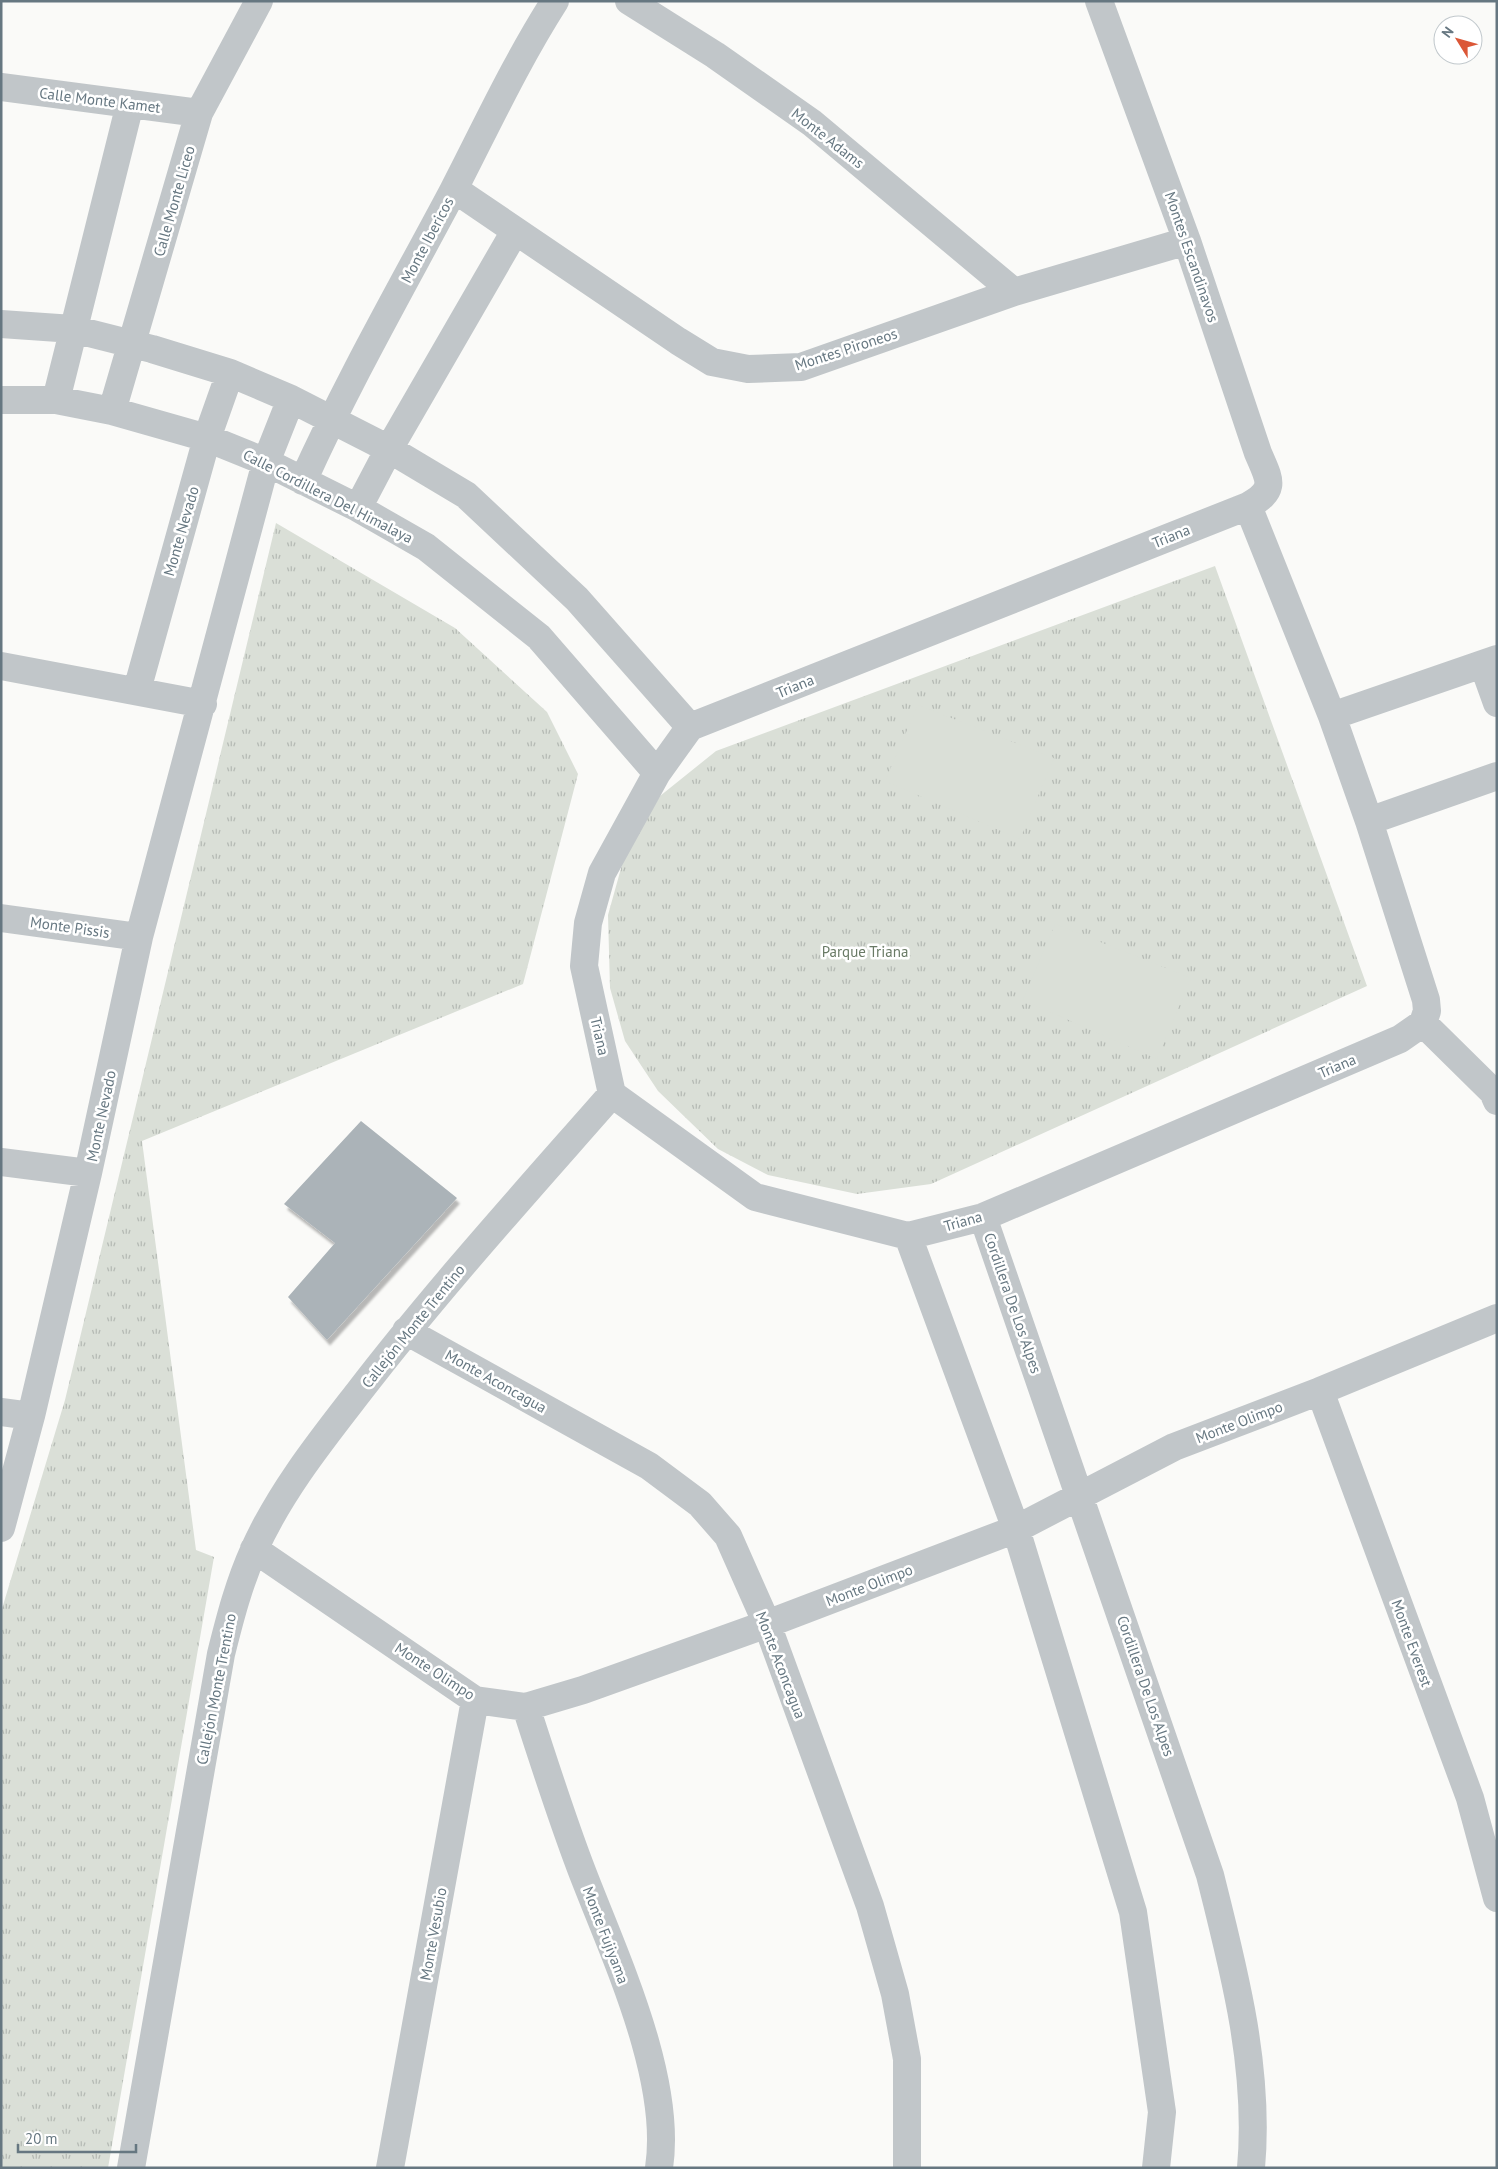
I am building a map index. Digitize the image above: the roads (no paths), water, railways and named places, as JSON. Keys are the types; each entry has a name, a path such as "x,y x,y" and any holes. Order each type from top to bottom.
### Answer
{"street":[{"name":"Calle Monte Liceo","path":"112,411 200,113 259,1"},
{"name":"Monte Ibericos","path":"303,481 331,419 454,189 500,96 555,1"},
{"name":"Monte Adams","path":"629,1 715,55 812,123 1014,292"},
{"name":"Montes Escandinavos","path":"1099,1 1187,241 1258,454 1269,480 1264,496 1248,506"},
{"name":"Calle Monte Kamet","path":"1,87 200,113"},
{"path":"56,400 130,104"},
{"name":"Montes Pironeos","path":"454,189 712,362 748,369 801,367 1014,292 1187,241"},
{"path":"358,508 389,449 515,231"},
{"path":"1,324 73,329 230,373 291,399 389,449 466,495 577,599 690,727"},
{"name":"Monte Nevado","path":"137,690 207,438 230,373"},
{"name":"Monte Nevado","path":"1,1528 32,1416 88,1173 139,937 203,704 266,462 291,399"},
{"name":"Calle Cordillera Del Himalaya","path":"1,400 56,400 112,411 207,438 266,462 358,508 426,546 539,637 657,773"},
{"path":"1248,506 1332,716 1370,820 1426,1000 1423,1023 1493,1092 1497,1101"},
{"name":"Triana","path":"1248,506 690,727 657,773 602,873 588,923 584,966 612,1094 755,1197 908,1236 983,1217 1400,1039 1423,1023"},
{"path":"1332,716 1490,662 1497,703"},
{"path":"1,666 137,690 203,704"},
{"path":"1370,820 1497,776"},
{"name":"Monte Pissis","path":"1,918 139,937"},
{"name":"Callejón Monte Trentino","path":"131,2168 220,1654 234,1602 254,1549 280,1499 406,1331 612,1094"},
{"path":"1,1162 88,1173"},
{"name":"Cordillera De Los Alpes","path":"983,1217 1210,1875 1233,1967 1251,2075 1253,2140 1251,2168"},
{"path":"908,1236 1016,1529 1133,1912 1162,2112 1156,2168"},
{"name":"Monte Olimpo","path":"254,1549 476,1700 526,1707 583,1690 767,1624 1016,1529 1080,1494 1174,1447 1320,1391 1497,1318"},
{"name":"Monte Aconcagua","path":"406,1331 649,1466 700,1504 728,1536 767,1624 870,1906 895,1994 907,2059 907,2168"},
{"name":"Monte Everest","path":"1320,1391 1470,1798 1497,1898"},
{"path":"1,1412 32,1416"},
{"name":"Monte Vesubio","path":"390,2168 476,1700"},
{"name":"Monte Fujiyama","path":"526,1707 566,1828 642,2029 658,2096 662,2151 659,2168"}],"park label":[{"name":"Parque Triana","path":"865,951"}]}
